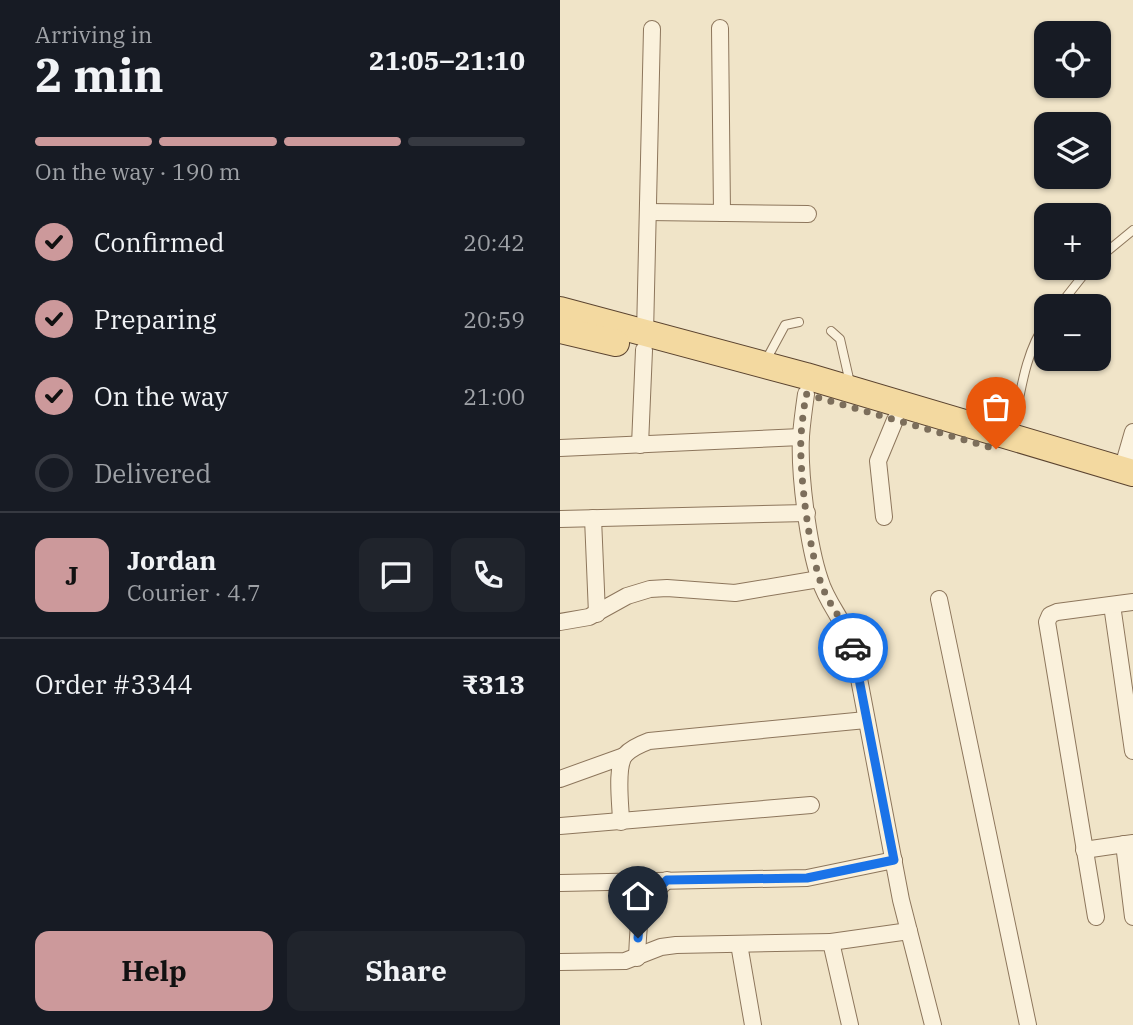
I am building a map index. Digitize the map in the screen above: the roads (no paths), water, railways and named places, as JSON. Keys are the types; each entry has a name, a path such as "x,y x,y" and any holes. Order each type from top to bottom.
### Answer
{"main road":[{"path":"560,310 690,360 895,420 1019,445"},
{"path":"560,330 645,342 763,365 851,389 1118,476"}],"street":[{"path":"720,28 722,213"},
{"path":"640,445 652,29"},
{"path":"648,212 808,214"},
{"path":"806,394 801,436 807,513 821,584 840,615 853,647 909,932 933,1025"},
{"path":"884,517 878,461 895,420"},
{"path":"1118,476 1133,432"},
{"path":"560,448 801,436"},
{"path":"560,519 807,513"},
{"path":"593,518 597,614"},
{"path":"560,622 597,614 627,596 650,589 735,593 821,584"},
{"path":"939,599 1028,1025"},
{"path":"1096,917 1047,622 1050,615 1058,612 1133,602"},
{"path":"1112,605 1133,751"},
{"path":"560,779 624,756 649,741 866,720"},
{"path":"621,822 620,770 624,756"},
{"path":"560,826 811,805"},
{"path":"1084,850 1129,843 1133,917"},
{"path":"560,883 807,878 894,860"},
{"path":"637,958 639,918 644,905 667,880"},
{"path":"560,962 637,958 662,947 677,945 831,942 909,932"},
{"path":"831,942 850,1025"},
{"path":"739,944 753,1025"}],"lane":[{"path":"1111,248 1133,230"},
{"path":"1069,294 1080,280"},
{"path":"763,365 785,325 799,322"},
{"path":"831,331 840,339 851,389"},
{"path":"1019,445 1034,348"}]}
